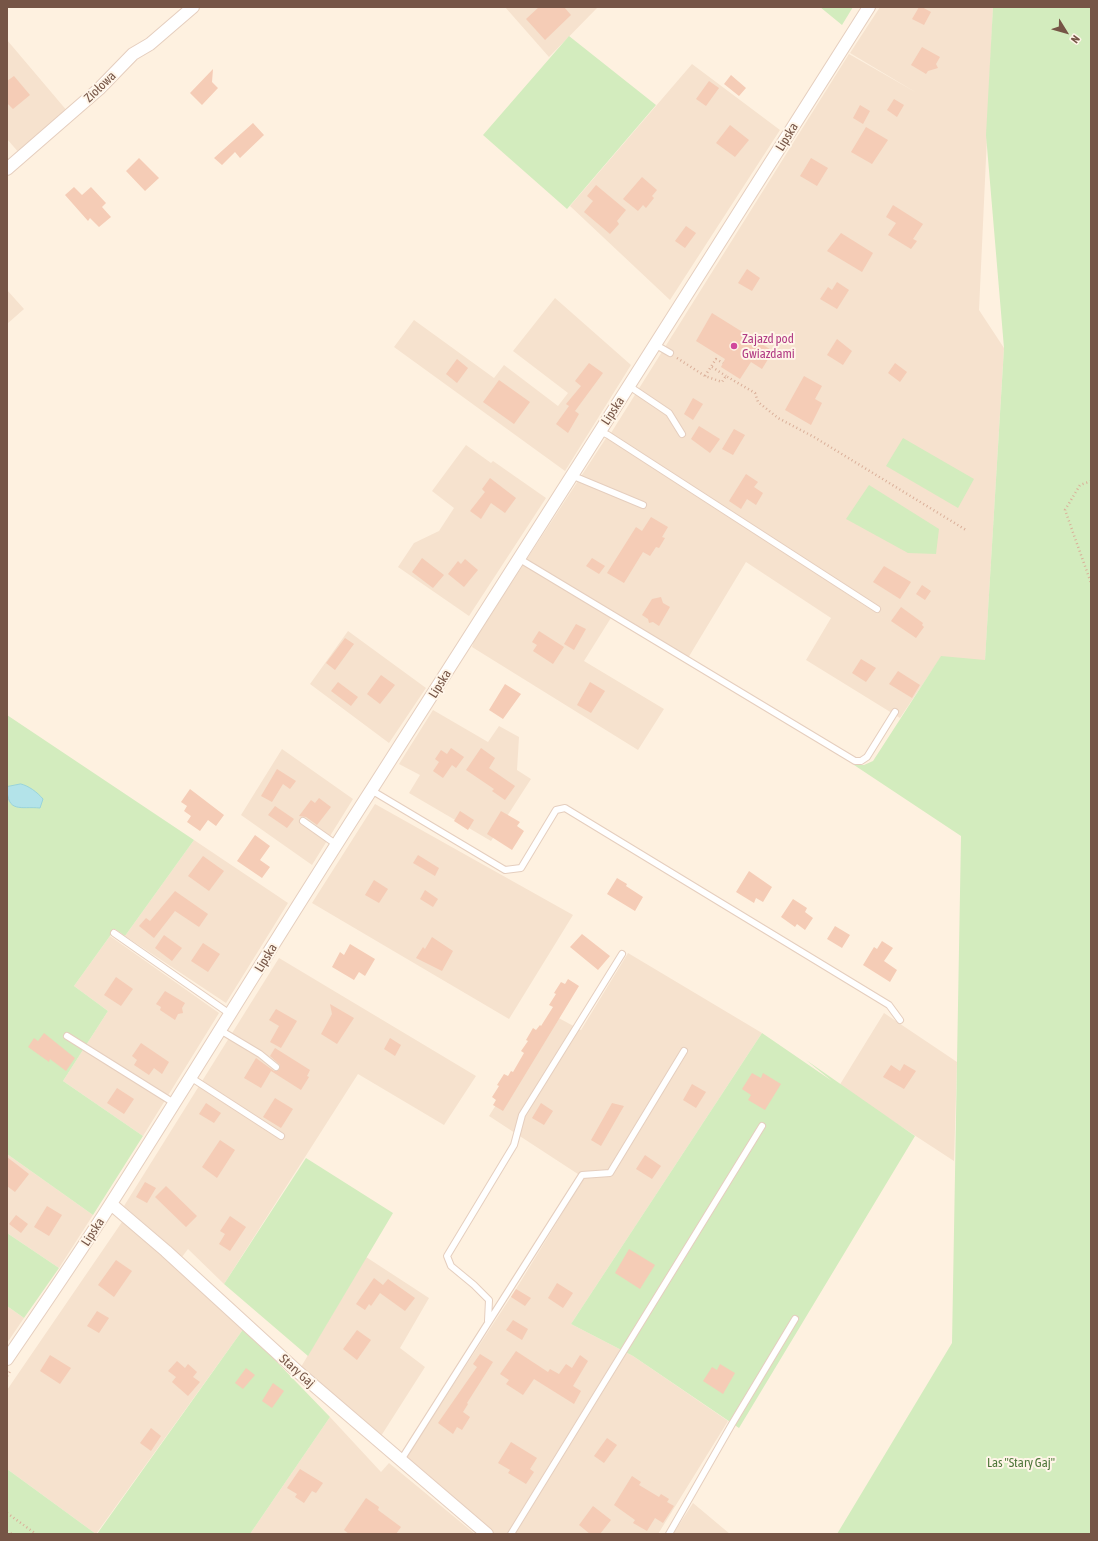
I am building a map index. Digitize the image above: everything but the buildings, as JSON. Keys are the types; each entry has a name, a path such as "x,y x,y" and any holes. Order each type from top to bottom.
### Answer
{"street":[{"name":"Ziołowa","path":"7,169 99,89 133,54 150,44 193,7"},
{"name":"Lipska","path":"7,1359 111,1204 371,790 433,696 518,558 656,345 869,7"},
{"name":"Stary Gaj","path":"111,1204 172,1256 309,1381 487,1534"}],"lane":[{"path":"656,345 670,353"},
{"path":"629,386 669,413 682,434"},
{"path":"600,432 608,435 877,609"},
{"path":"572,475 643,505"},
{"path":"518,558 854,761 861,761 866,757 895,712"},
{"path":"371,790 505,870 521,868 556,810 565,808 889,1005 900,1020"},
{"path":"302,821 337,845"},
{"path":"114,933 230,1014"},
{"path":"488,1322 489,1300 451,1266 447,1256 514,1145 522,1115 622,954"},
{"path":"220,1030 260,1054 276,1067"},
{"path":"67,1036 174,1103"},
{"path":"401,1460 582,1175 610,1173 684,1051"},
{"path":"190,1077 281,1136"},
{"path":"511,1534 762,1126"},
{"path":"669,1534 732,1424 795,1320"}],"path":[{"path":"670,353 705,376 722,382 726,376"},
{"path":"705,376 716,359 723,363"},
{"path":"712,367 755,393 758,402 778,418 814,437 966,530"},
{"path":"1091,481 1080,485 1065,510 1091,582"},
{"path":"7,1513 36,1534"},
{"path":"7,1531 12,1534"}],"shaded area":[{"path":"505,7 598,7 549,57"},
{"path":"880,7 993,7 979,310 1004,348 985,661 941,657 900,718 806,660 831,618 746,562 688,658 614,613 584,661 664,709 638,750 472,647 474,640 608,435 885,619 611,433 849,54 917,93 850,53"},
{"path":"7,40 68,112 20,154 7,139"},
{"path":"692,64 780,130 670,300 570,206"},
{"path":"7,290 24,309 7,324"},
{"path":"555,298 631,365 565,471 394,347 414,320 494,378 504,365 558,406 568,393 513,351"},
{"path":"466,445 491,463 493,461 546,498 469,616 398,567 414,543 439,531 454,508 432,491"},
{"path":"348,631 426,688 389,743 310,684"},
{"path":"433,710 488,742 499,726 519,737 517,770 531,779 491,841 409,793 420,775 399,764"},
{"path":"282,749 353,799 312,865 241,815"},
{"path":"375,804 573,915 509,1019 312,903"},
{"path":"194,840 288,903 226,1003 125,936"},
{"path":"110,936 219,1013 143,1136 63,1081 108,1011 74,986"},
{"path":"628,953 762,1033 571,1324 633,1356 728,1421 658,1534 494,1534 406,1457 516,1289 584,1178 489,1116 553,1015 581,1030"},
{"path":"279,958 476,1076 444,1125 358,1074 224,1284 188,1249 182,1257 124,1206"},
{"path":"884,1013 957,1062 954,1161 839,1086"},
{"path":"7,1154 93,1215 59,1268 7,1233"},
{"path":"124,1219 244,1328 96,1534 7,1469 7,1390"},
{"path":"366,1257 429,1298 400,1348 425,1367 381,1436 301,1367"},
{"path":"7,1306 24,1318 7,1343"},
{"path":"330,1417 381,1472 389,1463 475,1534 250,1534"},
{"path":"693,1503 730,1534 673,1534"}],"green space":[{"path":"820,7 853,7 842,25"},
{"name":"Las \"Stary Gaj\"","path":"993,7 1091,7 1091,1534 837,1534 952,1343 961,836 854,765 864,765 873,761 941,656 985,660 1004,348 986,135"},
{"path":"569,36 656,105 567,209 483,135"},
{"path":"903,438 974,479 958,508 886,466"},
{"path":"869,485 939,529 936,554 908,553 846,519"},
{"path":"7,715 194,840 125,936 115,929 74,986 108,1011 63,1081 143,1136 93,1215 7,1154"},
{"path":"762,1033 832,1081 806,1060 915,1136 739,1428 633,1356 571,1324"},
{"path":"306,1158 393,1213 308,1356 224,1284"},
{"path":"7,1233 59,1268 24,1318 7,1306"},
{"path":"244,1328 330,1417 250,1534 97,1534"},
{"path":"7,1469 96,1534 7,1534"}],"water":[{"path":"21,784 33,790 43,799 40,808 21,808 12,805 9,801 7,787"}],"place":[{"name":"Zajazd pod Gwiazdami","path":"734,346"}]}
